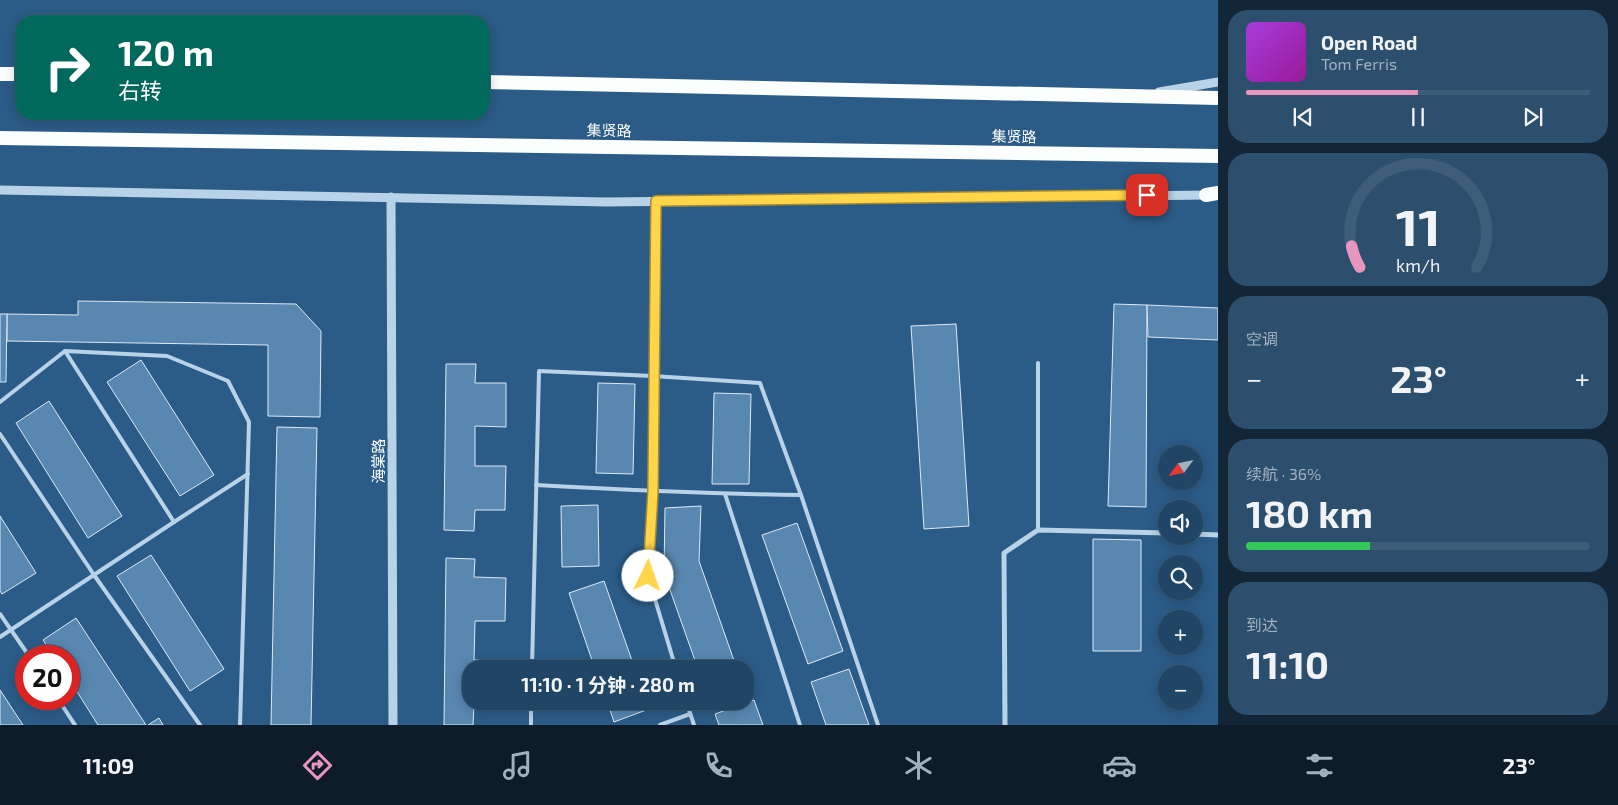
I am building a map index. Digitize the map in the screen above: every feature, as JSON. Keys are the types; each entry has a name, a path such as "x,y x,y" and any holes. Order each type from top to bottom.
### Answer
{"highway":[{"path":"0,74 15,74"},
{"path":"490,82 1218,98"},
{"name":"集贤路","path":"0,138 1218,156"}],"street":[{"path":"1132,96 1218,82"},
{"path":"0,190 656,201 1214,194"},
{"name":"海棠路","path":"391,198 393,725"},
{"path":"1004,725 1004,553 1038,530 1158,533"},
{"path":"1203,534 1218,535"}],"lane":[{"path":"656,201 653,491 648,576 673,660"},
{"path":"65,351 174,522"},
{"path":"0,402 65,351 167,356 228,381 249,422 240,725"},
{"path":"1038,362 1038,530"},
{"path":"532,660 539,371 760,383 801,495 878,725"},
{"path":"0,434 94,575 200,725"},
{"path":"0,636 248,474"},
{"path":"536,486 725,494 801,495"},
{"path":"725,494 800,725"},
{"path":"0,614 21,645"},
{"path":"65,710 75,725"},
{"path":"531,710 531,725"},
{"path":"689,710 694,725"},
{"path":"660,725 690,714"}],"building":[{"path":"78,301 296,304 321,331 320,417 268,416 268,345 7,341 7,314 78,315"},
{"path":"1114,304 1147,305 1146,507 1108,506"},
{"path":"1147,305 1218,308 1218,340 1148,337"},
{"path":"0,314 7,314 6,382 0,382"},
{"path":"956,324 969,526 924,529 911,326"},
{"path":"141,360 214,475 180,496 107,382"},
{"path":"446,364 476,364 475,383 506,383 506,427 475,426 475,466 506,466 505,510 475,510 474,531 444,530"},
{"path":"598,383 635,384 633,474 596,473"},
{"path":"714,393 751,394 749,484 712,484"},
{"path":"49,401 122,516 88,538 16,423"},
{"path":"277,427 317,428 311,725 271,725"},
{"path":"598,505 599,566 562,567 561,506"},
{"path":"701,506 699,561 734,660 695,660 664,573 665,508"},
{"path":"0,516 36,573 2,594 0,591"},
{"path":"797,523 843,651 808,664 762,535"},
{"path":"1093,539 1141,540 1141,651 1093,651"},
{"path":"151,555 224,669 190,691 117,576"},
{"path":"446,558 475,559 474,577 506,578 505,621 475,621 474,660 462,660 462,710 474,710 473,725 444,725"},
{"path":"604,581 632,660 592,660 569,593"},
{"path":"76,618 146,725 98,725 80,696 80,645 46,645 43,640"},
{"path":"849,669 869,725 826,725 811,682"},
{"path":"0,690 23,725 0,725"},
{"path":"754,700 763,725 719,725 715,714 726,710 754,710"},
{"path":"610,710 646,710 614,722"},
{"path":"159,718 163,725 148,725"}],"route":[{"path":"648,576 653,491 656,201 1147,195"}]}
